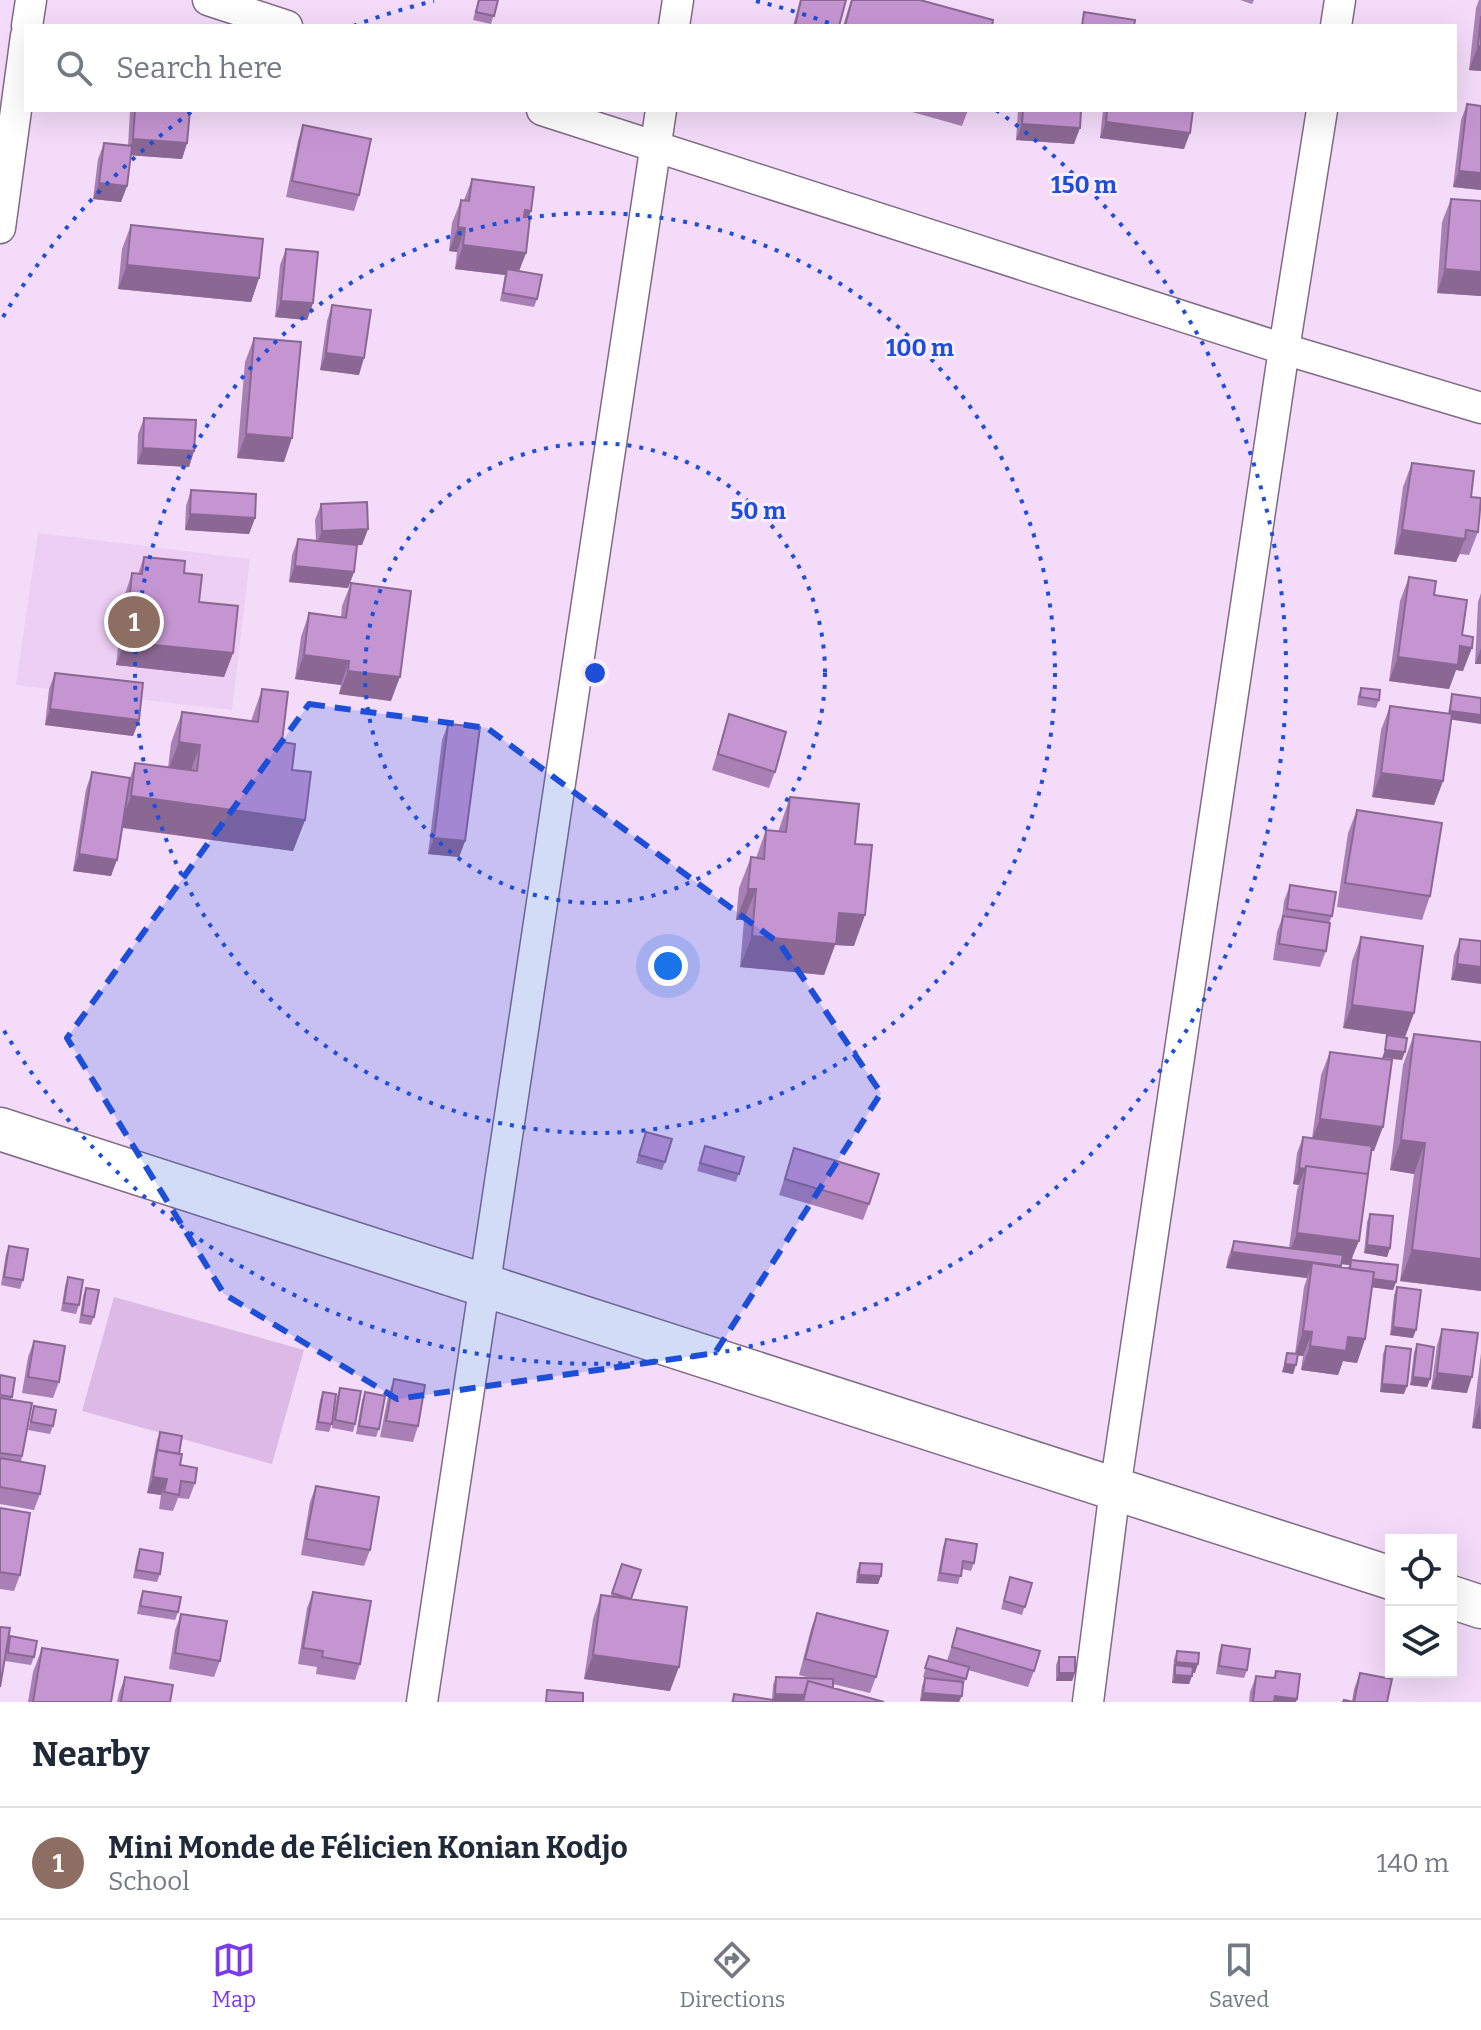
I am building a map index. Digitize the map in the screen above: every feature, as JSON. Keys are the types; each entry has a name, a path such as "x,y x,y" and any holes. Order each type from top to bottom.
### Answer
{"street":[{"path":"27,24 31,0"},
{"path":"208,0 281,24"},
{"path":"674,24 678,0"},
{"path":"1336,24 1340,0"},
{"path":"0,228 24,51"},
{"path":"548,112 1284,349 1481,408"},
{"path":"422,1702 661,112"},
{"path":"1088,1702 1115,1489 1322,112"},
{"path":"0,1129 1385,1576"},
{"path":"1457,1599 1481,1607"}],"highlighted area":[{"path":"309,704 487,728 780,944 881,1093 715,1353 397,1399 224,1294 67,1038"}],"shaded area":[{"path":"38,533 250,559 232,710 16,685"},
{"path":"114,1297 304,1350 272,1464 82,1411"}],"building":[{"path":"479,0 498,0 494,16 476,12"},
{"path":"801,0 846,0 840,24 795,24"},
{"path":"852,0 920,0 993,20 992,24 846,24"},
{"path":"1084,12 1135,20 1134,24 1082,24"},
{"path":"1481,16 1481,46 1478,46"},
{"path":"1467,104 1481,106 1481,173 1459,171"},
{"path":"135,112 190,112 187,143 133,139"},
{"path":"1023,112 1081,112 1080,128 1022,124"},
{"path":"1107,112 1193,112 1190,133 1106,122"},
{"path":"303,125 371,139 359,195 292,181"},
{"path":"104,143 132,146 127,186 99,183"},
{"path":"472,179 534,187 531,211 525,210 524,217 530,217 526,253 463,245 465,228 458,227 461,200 469,201"},
{"path":"1451,199 1481,201 1481,272 1445,269"},
{"path":"131,225 263,239 259,278 127,265"},
{"path":"286,249 318,252 313,303 281,301"},
{"path":"507,269 542,275 537,299 503,293"},
{"path":"332,305 371,310 364,358 326,353"},
{"path":"254,338 301,342 292,438 246,434"},
{"path":"144,418 196,420 194,451 143,448"},
{"path":"1412,463 1474,471 1471,497 1481,498 1478,532 1466,530 1465,539 1402,530"},
{"path":"191,490 256,494 255,518 190,514"},
{"path":"367,502 368,529 322,531 321,504"},
{"path":"298,539 357,545 354,572 295,566"},
{"path":"144,557 185,561 184,573 202,575 199,602 238,606 233,653 125,642 132,573 142,574"},
{"path":"1409,577 1436,581 1434,595 1467,600 1462,635 1473,637 1472,648 1460,646 1458,665 1398,657"},
{"path":"351,583 411,591 400,677 348,671 349,661 304,655 309,613 346,618"},
{"path":"55,673 143,683 139,720 50,709"},
{"path":"1361,688 1380,690 1379,700 1360,697"},
{"path":"262,689 288,692 282,742 295,744 292,770 311,772 305,820 131,796 135,763 197,771 200,745 179,742 182,712 258,722"},
{"path":"1452,694 1481,698 1481,715 1450,711"},
{"path":"1390,706 1452,714 1443,781 1381,773"},
{"path":"729,714 786,732 775,772 718,754"},
{"path":"448,724 480,727 465,841 434,838"},
{"path":"92,772 130,778 117,860 79,854"},
{"path":"790,797 859,804 855,844 872,845 865,915 839,913 836,944 752,936 756,889 748,889 751,857 764,859 766,830 786,832"},
{"path":"1357,810 1442,823 1430,896 1345,883"},
{"path":"1290,885 1336,892 1332,916 1287,909"},
{"path":"1283,916 1330,923 1326,951 1279,944"},
{"path":"1361,937 1423,946 1414,1013 1352,1005"},
{"path":"1460,939 1481,941 1481,967 1457,964"},
{"path":"1414,1034 1481,1042 1481,1259 1412,1250 1425,1143 1401,1140"},
{"path":"1387,1035 1407,1038 1405,1052 1385,1050"},
{"path":"1330,1052 1392,1060 1383,1127 1320,1119"},
{"path":"646,1132 672,1139 665,1162 639,1155"},
{"path":"1303,1137 1372,1146 1368,1174 1306,1166 1305,1169 1299,1168"},
{"path":"705,1146 744,1157 739,1174 700,1163"},
{"path":"794,1148 879,1174 869,1204 785,1179"},
{"path":"1306,1166 1368,1174 1359,1241 1297,1233"},
{"path":"1370,1214 1393,1216 1390,1248 1367,1245"},
{"path":"1234,1241 1343,1255 1341,1266 1232,1252"},
{"path":"9,1246 28,1249 23,1280 4,1277"},
{"path":"1351,1260 1398,1265 1396,1282 1373,1279 1374,1272 1350,1269"},
{"path":"1312,1263 1374,1272 1365,1339 1348,1337 1346,1351 1310,1346 1312,1332 1303,1331"},
{"path":"68,1277 83,1280 79,1305 64,1303"},
{"path":"1397,1287 1421,1290 1416,1330 1393,1327"},
{"path":"86,1288 99,1290 94,1317 82,1315"},
{"path":"1442,1329 1478,1333 1472,1377 1437,1373"},
{"path":"34,1341 65,1346 59,1382 28,1377"},
{"path":"1417,1344 1434,1347 1430,1379 1413,1377"},
{"path":"1386,1346 1411,1349 1407,1386 1382,1384"},
{"path":"1287,1353 1298,1354 1296,1365 1285,1364"},
{"path":"0,1375 15,1378 12,1397 0,1395"},
{"path":"394,1379 425,1385 418,1426 386,1421"},
{"path":"340,1388 361,1391 355,1424 335,1420"},
{"path":"323,1392 336,1394 332,1424 318,1422"},
{"path":"365,1392 385,1396 379,1429 359,1426"},
{"path":"0,1398 32,1403 22,1456 0,1453"},
{"path":"34,1406 56,1410 53,1426 31,1422"},
{"path":"160,1432 182,1436 179,1454 157,1450"},
{"path":"157,1450 182,1454 180,1465 197,1468 195,1483 181,1481 179,1495 164,1492 167,1479 153,1477"},
{"path":"0,1458 45,1466 40,1494 0,1487"},
{"path":"316,1486 379,1497 370,1550 306,1539"},
{"path":"0,1508 30,1513 20,1575 0,1572"},
{"path":"946,1539 977,1544 974,1563 963,1561 961,1576 940,1573"},
{"path":"140,1549 163,1553 160,1574 136,1570"},
{"path":"860,1563 882,1564 881,1576 859,1575"},
{"path":"622,1564 641,1570 631,1599 612,1593"},
{"path":"1010,1577 1032,1583 1025,1607 1004,1601"},
{"path":"143,1591 181,1597 178,1612 140,1606"},
{"path":"313,1592 371,1601 360,1664 322,1657 323,1651 303,1648"},
{"path":"601,1595 687,1607 679,1667 593,1655"},
{"path":"817,1613 888,1631 876,1677 805,1659"},
{"path":"181,1614 227,1621 220,1661 175,1653"},
{"path":"0,1627 10,1628 0,1687"},
{"path":"957,1628 1040,1651 1034,1671 952,1647"},
{"path":"10,1636 37,1641 34,1657 8,1653"},
{"path":"1222,1645 1250,1649 1247,1670 1219,1666"},
{"path":"42,1648 118,1660 111,1702 33,1702"},
{"path":"1177,1651 1199,1653 1198,1664 1176,1662"},
{"path":"929,1656 969,1667 966,1679 925,1668"},
{"path":"1059,1657 1075,1657 1075,1673 1059,1673"},
{"path":"1175,1665 1193,1667 1192,1676 1175,1675"},
{"path":"1276,1671 1300,1674 1297,1699 1275,1696 1274,1702 1253,1702 1256,1676 1275,1678"},
{"path":"1360,1673 1392,1679 1387,1702 1354,1702"},
{"path":"125,1677 173,1685 170,1702 121,1702"},
{"path":"776,1677 833,1679 833,1688 808,1681 804,1695 775,1694"},
{"path":"925,1678 963,1682 962,1696 923,1693"},
{"path":"808,1681 884,1702 803,1702"},
{"path":"547,1690 583,1693 583,1702 546,1702"},
{"path":"734,1694 787,1702 733,1702"}],"place":[{"name":"Mini Monde de Félicien Konian Kodjo","path":"134,622"}]}
